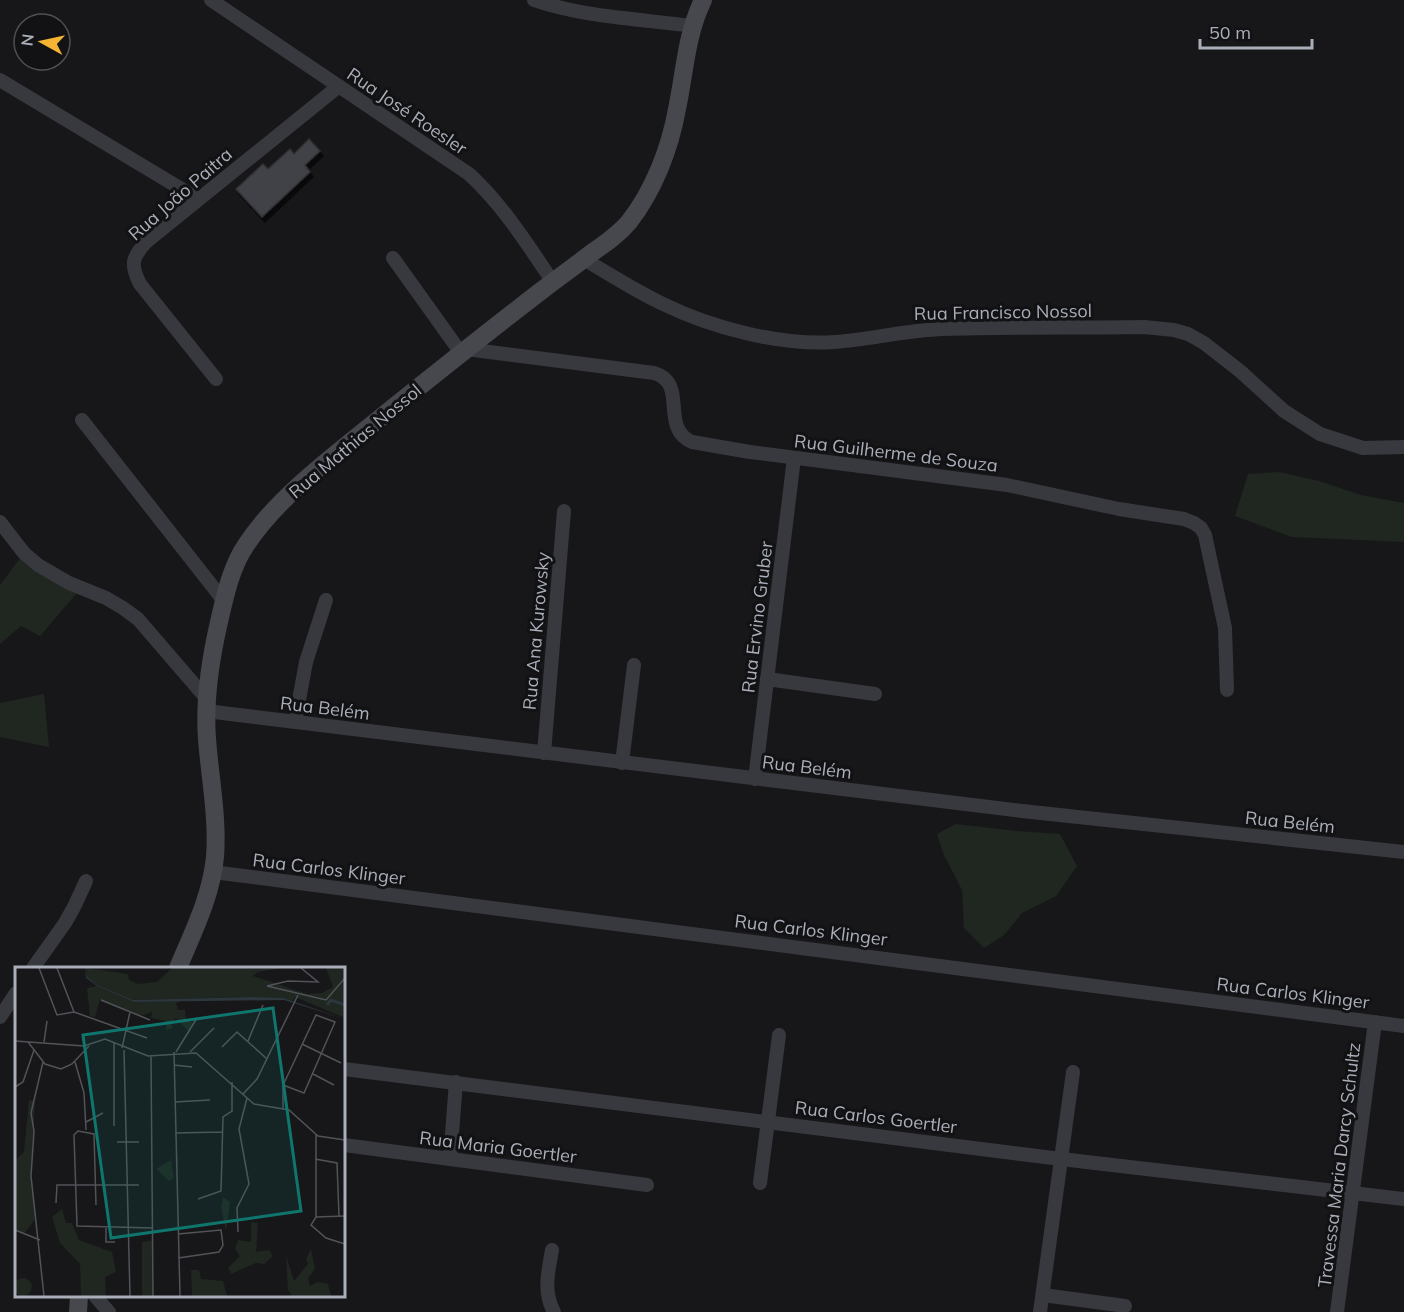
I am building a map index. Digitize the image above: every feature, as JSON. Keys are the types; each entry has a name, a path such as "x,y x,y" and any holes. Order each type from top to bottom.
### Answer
{"street":[{"name":"Rua José Roesler","path":"211,0 460,168 482,186 507,214 553,282"},
{"path":"536,0 590,13 692,26"},
{"name":"Rua Mathias Nossol","path":"179,967 208,894 213,872 216,836 206,705 213,648 236,563 261,525 333,456 463,351 622,230 642,203 662,161 677,109 686,49 692,26 703,0"},
{"path":"0,80 198,199"},
{"name":"Rua João Paitra","path":"216,379 140,284 133,262 137,252 198,199 339,86"},
{"path":"393,258 463,351"},
{"name":"Rua Francisco Nossol","path":"584,259 637,290 683,313 727,328 788,341 835,342 900,332 942,329 1144,327 1174,330 1188,334 1204,343 1240,371 1284,411 1320,434 1363,448 1404,447"},
{"name":"Rua Guilherme de Souza","path":"463,351 662,376 672,389 676,426 679,432 686,439 713,446 1008,485 1119,509 1184,519 1194,523 1205,535 1222,613 1227,690"},
{"path":"82,420 224,601"},
{"name":"Rua Ervino Gruber","path":"755,779 794,458"},
{"name":"Rua Ana Kurowsky","path":"543,753 564,511"},
{"path":"0,522 17,546 38,565 69,583 115,603 138,619 206,705"},
{"path":"295,722 306,662 326,600"},
{"path":"621,763 634,664"},
{"path":"767,679 876,694"},
{"name":"Rua Belém","path":"206,705 295,722 621,763 1034,813 1404,852"},
{"name":"Rua Carlos Klinger","path":"213,872 1404,1026"},
{"path":"34,967 65,923 86,881"},
{"path":"1,1013 15,994"},
{"name":"Travessa Maria Darcy Schultz","path":"1338,1312 1375,1022"},
{"path":"760,1183 779,1035"},
{"name":"Rua Carlos Goertler","path":"345,1069 1061,1159 1404,1198"},
{"path":"1041,1312 1073,1072"},
{"path":"450,1159 456,1082"},
{"name":"Rua Maria Goertler","path":"345,1145 647,1185"},
{"path":"552,1250 547,1286 548,1296 555,1312"},
{"path":"1043,1295 1125,1306"},
{"path":"78,1312 79,1297"},
{"path":"97,1297 109,1312"}],"shaded area":[{"path":"1279,472 1319,481 1361,495 1404,503 1404,542 1292,537 1235,516 1248,474"},
{"path":"24,553 81,588 40,636 21,626 0,644 0,585"},
{"path":"44,694 49,747 0,737 0,703"},
{"path":"956,824 1060,834 1077,866 1056,896 1022,913 1004,935 984,948 964,928 962,890 944,855 937,834"}],"building":[{"path":"309,139 320,151 305,165 310,172 262,217 236,189 263,164 268,169 290,149 294,154"}]}
